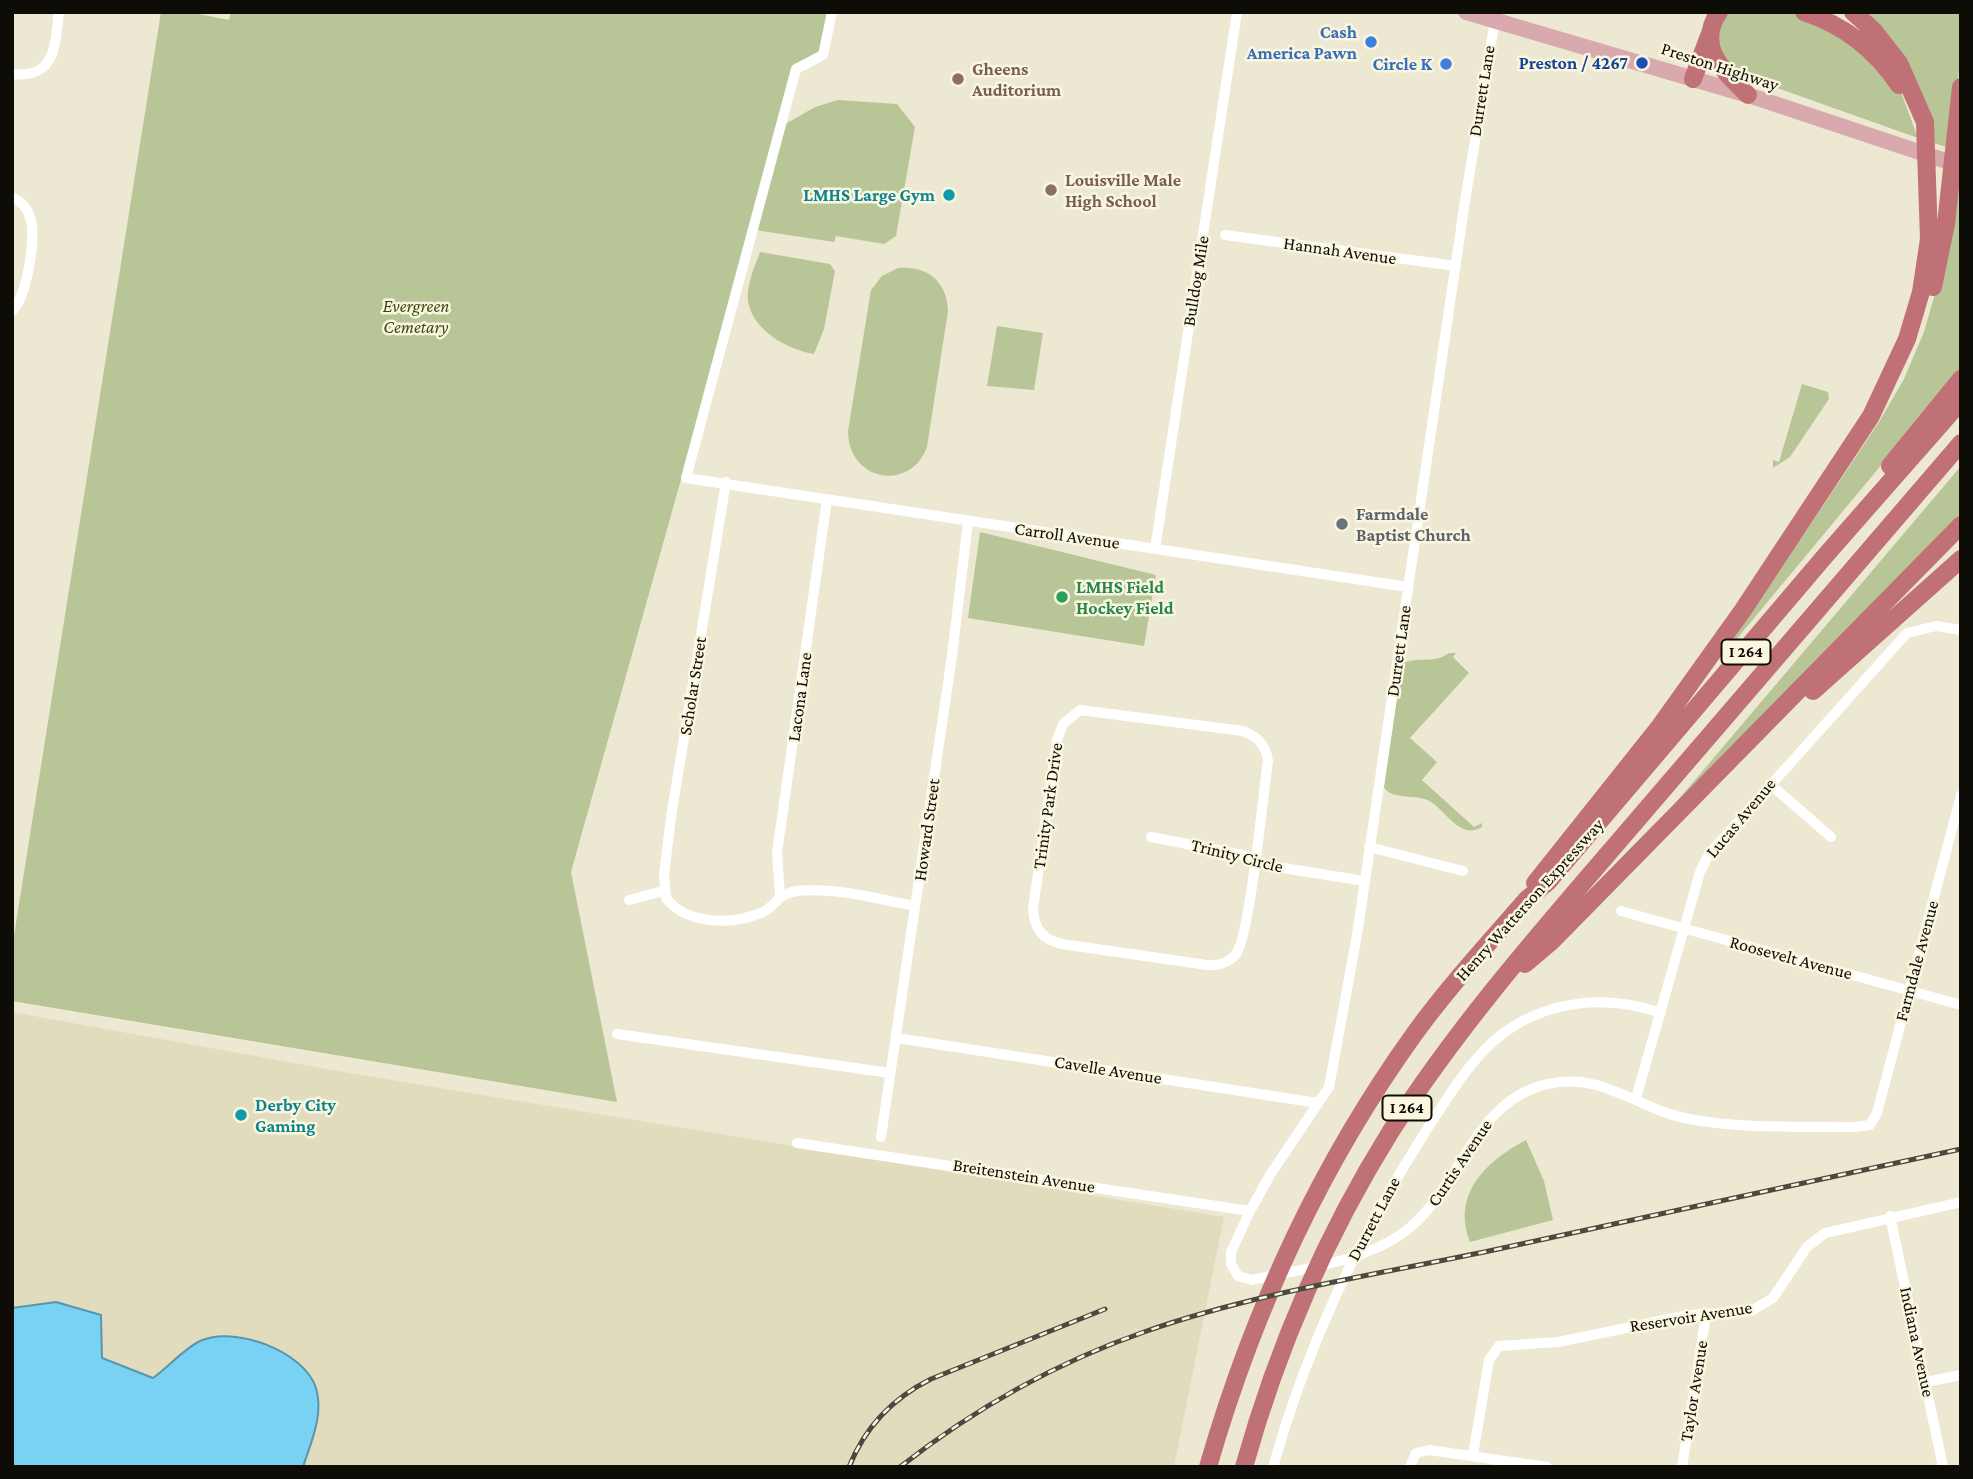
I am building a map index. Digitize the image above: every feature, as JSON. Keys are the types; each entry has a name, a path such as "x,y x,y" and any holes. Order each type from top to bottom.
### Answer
{"highway":[{"path":"1693,79 1719,12"},
{"path":"1804,12 1853,36 1883,62 1915,110 1928,151"},
{"path":"1527,899 1539,875 1697,676 1871,416 1902,353 1921,292 1930,222 1926,122 1908,79 1887,45 1853,12"},
{"path":"1709,36 1714,59 1748,95"},
{"path":"1871,416 1885,403 1901,375 1919,332 1933,286 1947,213 1961,87"},
{"path":"1825,556 1839,529 1961,379"},
{"name":"Henry Watterson Expressway","path":"1208,1467 1230,1392 1288,1247 1324,1178 1379,1086 1436,1005 1527,899 1548,883 1825,556 1961,401"},
{"name":"Henry Watterson Expressway","path":"1244,1467 1291,1328 1332,1237 1395,1125 1444,1055 1496,989 1961,443"},
{"path":"1496,989 1551,943 1961,525"},
{"path":"1757,732 1780,721 1961,559"}],"main road":[{"name":"Preston Highway","path":"1466,12 1748,95 1961,166"}],"street":[{"path":"726,482 685,478 796,69 823,55 832,12"},
{"name":"Bulldog Mile","path":"1154,549 1237,12"},
{"path":"12,74 30,74 45,66 53,54 58,18"},
{"name":"Durrett Lane","path":"1231,1257 1250,1210 1329,1087 1364,881 1489,41 1495,20"},
{"path":"12,197 23,204 30,216 29,262 24,295 12,311"},
{"name":"Hannah Avenue","path":"1225,235 1456,266"},
{"name":"Carroll Avenue","path":"726,482 968,522 1408,587"},
{"name":"Scholar Street","path":"663,891 671,817 726,482"},
{"name":"Lacona Lane","path":"780,895 777,853 827,499"},
{"name":"Howard Street","path":"881,1137 952,656 968,522"},
{"name":"Lucas Avenue","path":"1636,1098 1704,862 1770,784 1908,633 1936,626 1961,630"},
{"name":"Trinity Park Drive","path":"1096,710 1220,727 1254,736 1265,748 1268,761 1254,860 1241,944 1236,954 1222,964 1207,965 1062,944 1044,937 1037,927 1033,909 1057,740 1063,724 1074,713 1096,710"},
{"path":"1770,784 1831,837"},
{"name":"Farmdale Avenue","path":"1870,1125 1877,1113 1961,795"},
{"name":"Trinity Circle","path":"1151,837 1196,844 1254,860 1265,866 1364,881"},
{"path":"1369,847 1463,871"},
{"path":"629,900 663,891 670,903 684,914 707,920 764,912 780,895 825,892 915,906"},
{"name":"Roosevelt Avenue","path":"1621,911 1961,1005"},
{"name":"Durrett Lane","path":"1273,1467 1293,1400 1324,1320 1367,1230 1402,1169 1480,1054 1505,1032 1543,1012 1581,1003 1617,1003 1661,1013"},
{"path":"617,1034 890,1073"},
{"name":"Cavelle Avenue","path":"897,1038 1318,1103"},
{"name":"Curtis Avenue","path":"1231,1257 1238,1276 1252,1280 1362,1254 1387,1243 1410,1227 1438,1199 1496,1112 1526,1091 1553,1082 1584,1081 1685,1118 1710,1123 1854,1128 1870,1125"},
{"name":"Breitenstein Avenue","path":"797,1143 1250,1210"},
{"name":"Reservoir Avenue","path":"1473,1455 1489,1360 1499,1346 1558,1342 1689,1315 1738,1314 1766,1304 1778,1292 1807,1247 1818,1237 1838,1228 1961,1202"},
{"name":"Indiana Avenue","path":"1890,1216 1943,1467"},
{"name":"Taylor Avenue","path":"1682,1467 1706,1315"},
{"path":"1926,1382 1961,1375"},
{"path":"1410,1467 1416,1453 1429,1450 1547,1467"}],"shaded area":[{"path":"12,1012 343,1072 1224,1217 1174,1467 12,1467"}],"green space":[{"name":"Evergreen Cemetary","path":"161,12 188,12 229,20 231,12 832,12 823,55 796,69 571,872 617,1102 12,1001 12,948"},
{"path":"1728,12 1789,12 1842,33 1901,92 1918,138 1735,73 1727,65 1716,38"},
{"path":"1860,12 1961,12 1961,55 1949,148 1934,143"},
{"path":"838,100 897,104 915,127 896,236 884,244 836,236 834,242 755,230 782,126 815,107"},
{"path":"1955,180 1961,182 1961,369 1721,658 1879,422 1904,379 1924,332 1938,283"},
{"path":"760,252 830,264 835,271 824,329 814,354 783,343 756,321 748,301 748,289"},
{"path":"898,268 918,269 933,277 944,291 948,311 927,447 919,462 907,471 895,475 881,475 858,461 851,448 848,431 871,290 882,276"},
{"path":"997,326 1043,333 1034,390 987,386"},
{"path":"1802,384 1828,392 1829,399 1790,457 1773,468 1773,460 1779,462"},
{"path":"1961,466 1961,516 1667,813"},
{"name":"LMHS Field Hockey Field","path":"980,532 1156,575 1144,646 968,618"},
{"path":"1449,653 1456,653 1453,657 1469,673 1410,738 1437,762 1422,780 1474,827 1482,823 1482,827 1474,830 1460,827 1426,799 1392,794 1384,787 1402,664 1414,660 1437,659"},
{"path":"1526,1140 1544,1181 1553,1220 1470,1242 1465,1224 1469,1193 1487,1168"}],"water":[{"path":"56,1302 101,1315 102,1358 153,1378 194,1344 214,1337 248,1339 283,1353 298,1363 309,1375 318,1398 316,1428 303,1467 12,1467 12,1308"}],"railway":[{"path":"900,1467 957,1426 1016,1389 1111,1344 1186,1318 1315,1286 1961,1149"},
{"path":"849,1467 872,1427 904,1395 931,1379 1105,1309"}],"place":[{"name":"Cash America Pawn","path":"1371,42"},
{"name":"Preston / 4267","path":"1642,63"},
{"name":"Circle K","path":"1446,64"},
{"name":"Gheens Auditorium","path":"958,79"},
{"name":"Louisville Male High School","path":"1051,190"},
{"name":"LMHS Large Gym","path":"949,195"},
{"name":"Farmdale Baptist Church","path":"1342,524"},
{"name":"LMHS Field Hockey Field","path":"1062,597"},
{"name":"Derby City Gaming","path":"241,1115"}]}
